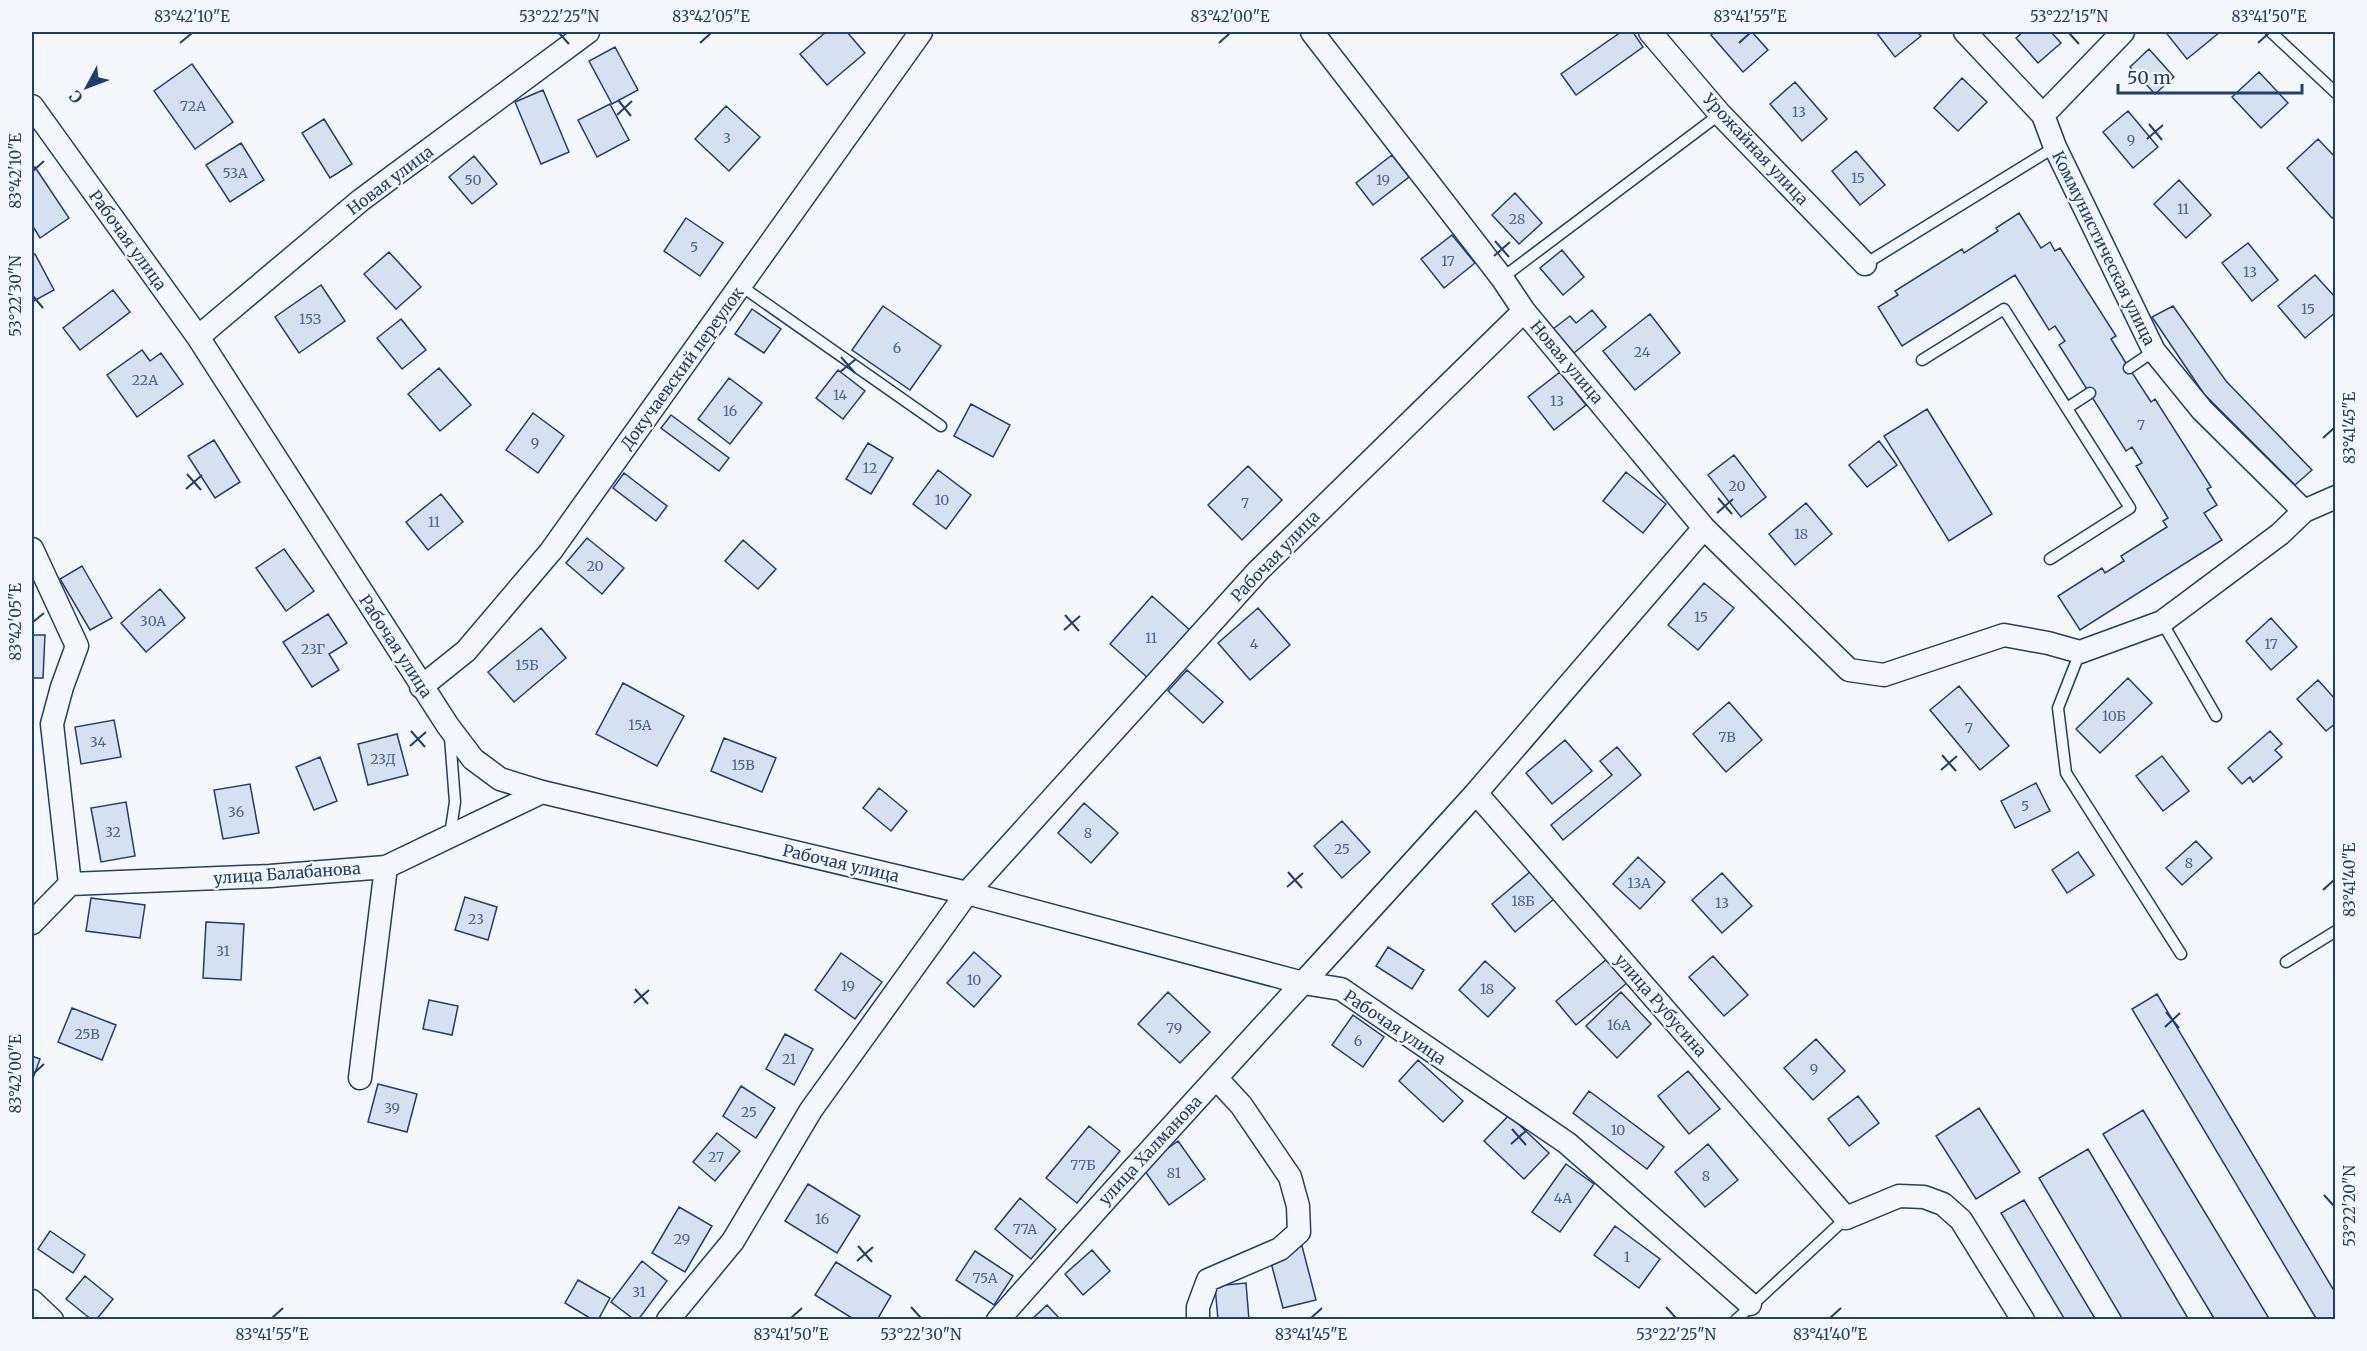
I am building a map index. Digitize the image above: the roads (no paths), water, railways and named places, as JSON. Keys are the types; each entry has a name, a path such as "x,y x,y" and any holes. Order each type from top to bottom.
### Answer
{"street":[{"name":"Новая улица","path":"198,337 361,200 588,32"},
{"name":"Докучаевский переулок","path":"421,687 466,651 551,551 921,32"},
{"name":"Новая улица","path":"1312,32 1502,278 1524,311 1704,528 1849,670 1884,675 2004,635 2080,652"},
{"name":"Урожайная улица","path":"1650,32 1720,114 1865,264"},
{"name":"Коммунистическая улица","path":"1965,32 2043,115 2055,147 2154,351 2202,410 2304,511"},
{"path":"2043,115 2123,32"},
{"name":"Рабочая улица","path":"32,106 198,337 421,687 473,759 500,778 542,792 967,893 1303,983 1341,989 1567,1143 1743,1312"},
{"name":"Рабочая улица","path":"668,1320 733,1241 811,1110 967,893 1258,571 1524,311"},
{"path":"2080,652 2162,622 2280,534 2304,511 2336,497"},
{"path":"1303,983 1476,793 1704,528"},
{"path":"32,549 77,646 52,724 70,884 32,923"},
{"name":"улица Балабанова","path":"70,884 270,876 386,867 542,792"},
{"name":"улица Рубусина","path":"1476,793 1846,1218"},
{"path":"360,1078 386,867"},
{"name":"улица Халманова","path":"998,1320 1137,1162 1303,983"},
{"path":"1198,1320 1198,1307 1208,1280 1280,1249 1299,1232 1298,1206 1290,1177 1241,1105 1216,1078"},
{"path":"1846,1218 1899,1196 1924,1197 1943,1204 1961,1220 2023,1320"},
{"path":"32,1300 52,1320"}],"lane":[{"path":"2271,32 2336,93"},
{"path":"1502,278 1720,114"},
{"path":"1865,264 2055,147"},
{"path":"741,286 940,426"},
{"path":"1922,360 2004,309 2130,508 2050,559"},
{"path":"2129,368 2154,351"},
{"path":"2067,408 2090,393"},
{"path":"2162,622 2216,716"},
{"path":"2080,652 2058,708 2066,773 2181,954"},
{"path":"448,726 455,802 450,835"},
{"path":"2286,962 2336,931"},
{"path":"1743,1312 1846,1218"}]}
